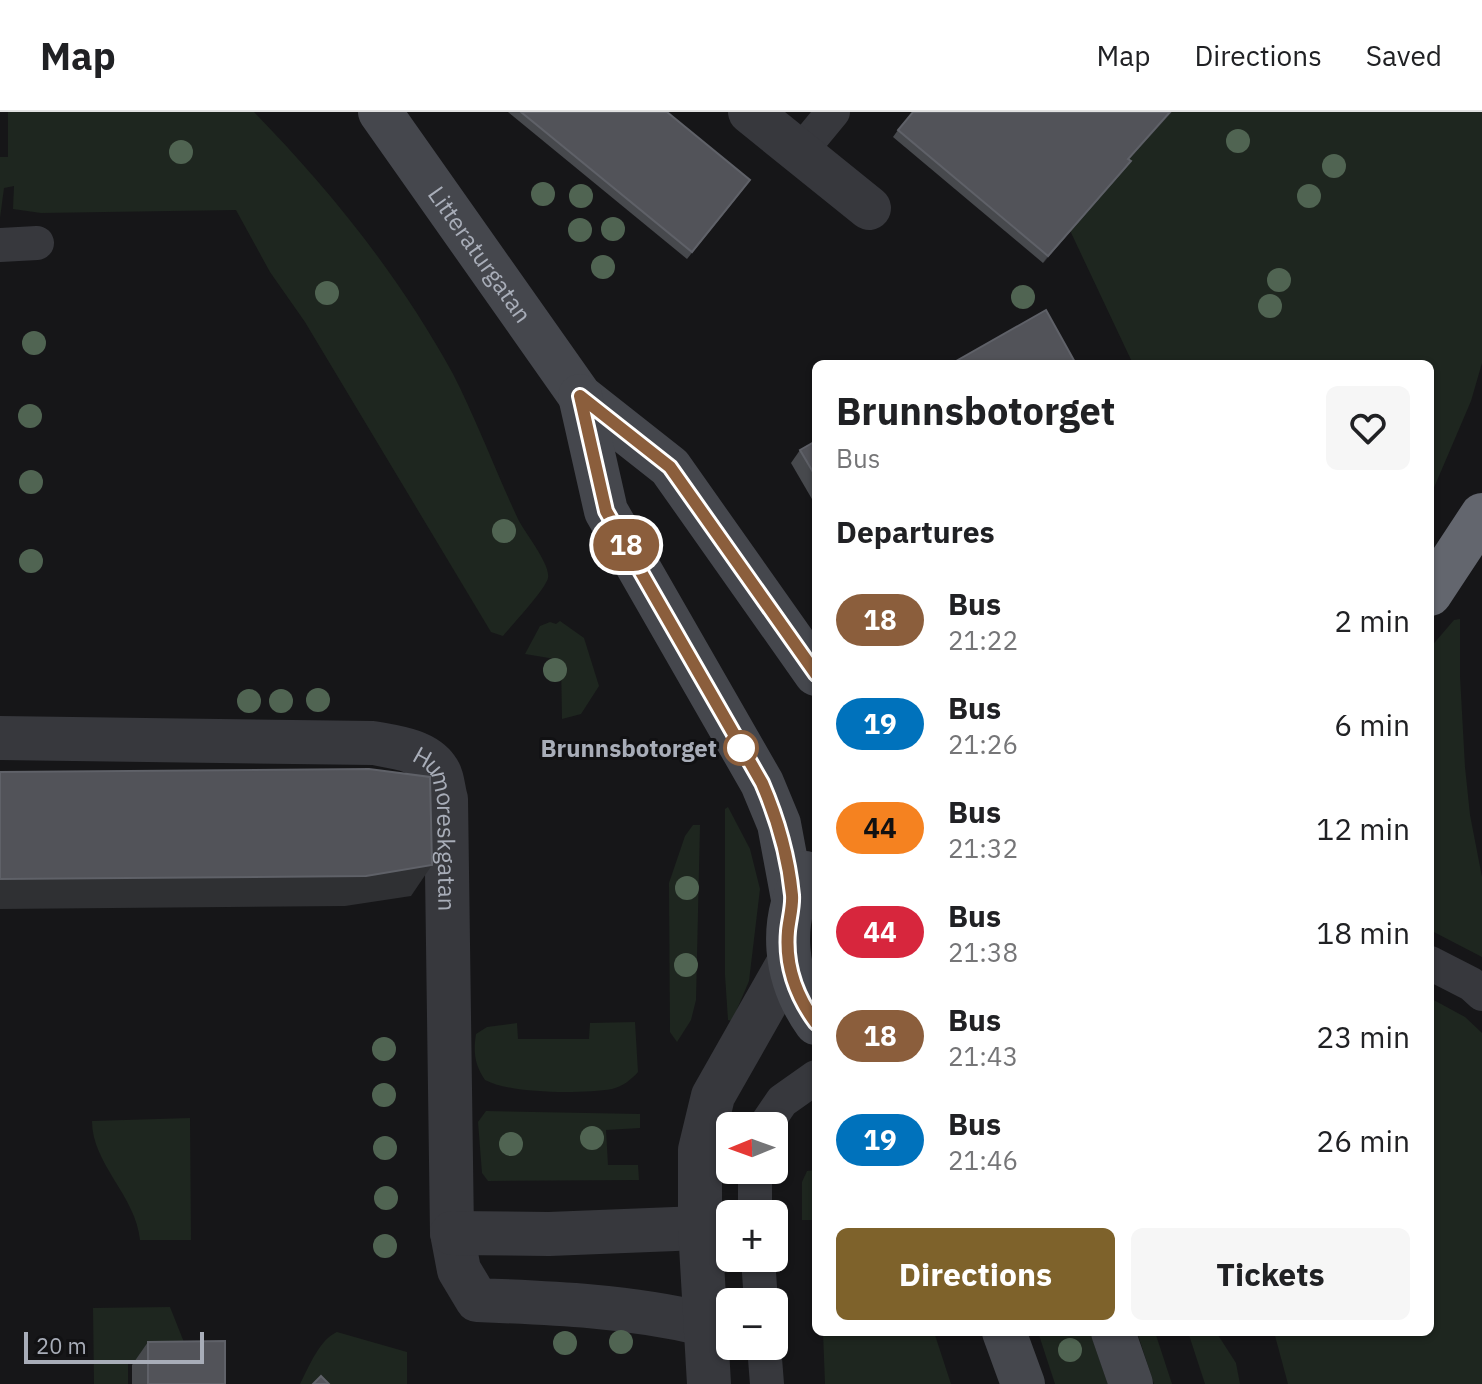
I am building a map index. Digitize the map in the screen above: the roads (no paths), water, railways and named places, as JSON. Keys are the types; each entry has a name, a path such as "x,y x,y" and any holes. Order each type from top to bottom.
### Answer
{"highway":[{"path":"1434,588 1482,515"}],"street":[{"name":"Litteraturgatan","path":"380,112 580,396 670,467 812,668"},
{"path":"750,112 869,208"},
{"name":"Litteraturgatan","path":"580,396 606,511 762,783 779,824 793,899"},
{"name":"Humoreskgatan","path":"0,738 373,743 403,749 427,759 439,770 446,799 452,1233 459,1270 477,1300 641,1311 704,1324"},
{"path":"812,864 793,899 787,941 789,962 803,1003 812,1017"},
{"path":"709,1384 700,1228 700,1150 713,1096 789,962"},
{"path":"452,1233 549,1234 700,1228"},
{"path":"1005,1336 1023,1384"},
{"path":"1114,1336 1131,1384"}],"lane":[{"path":"800,152 833,112"},
{"path":"0,245 37,243"},
{"path":"1434,965 1471,984 1482,994"},
{"path":"775,1112 782,1101 812,1080"},
{"path":"765,1360 767,1384"}],"place":[{"name":"Brunnsbotorget","path":"741,748"}]}
